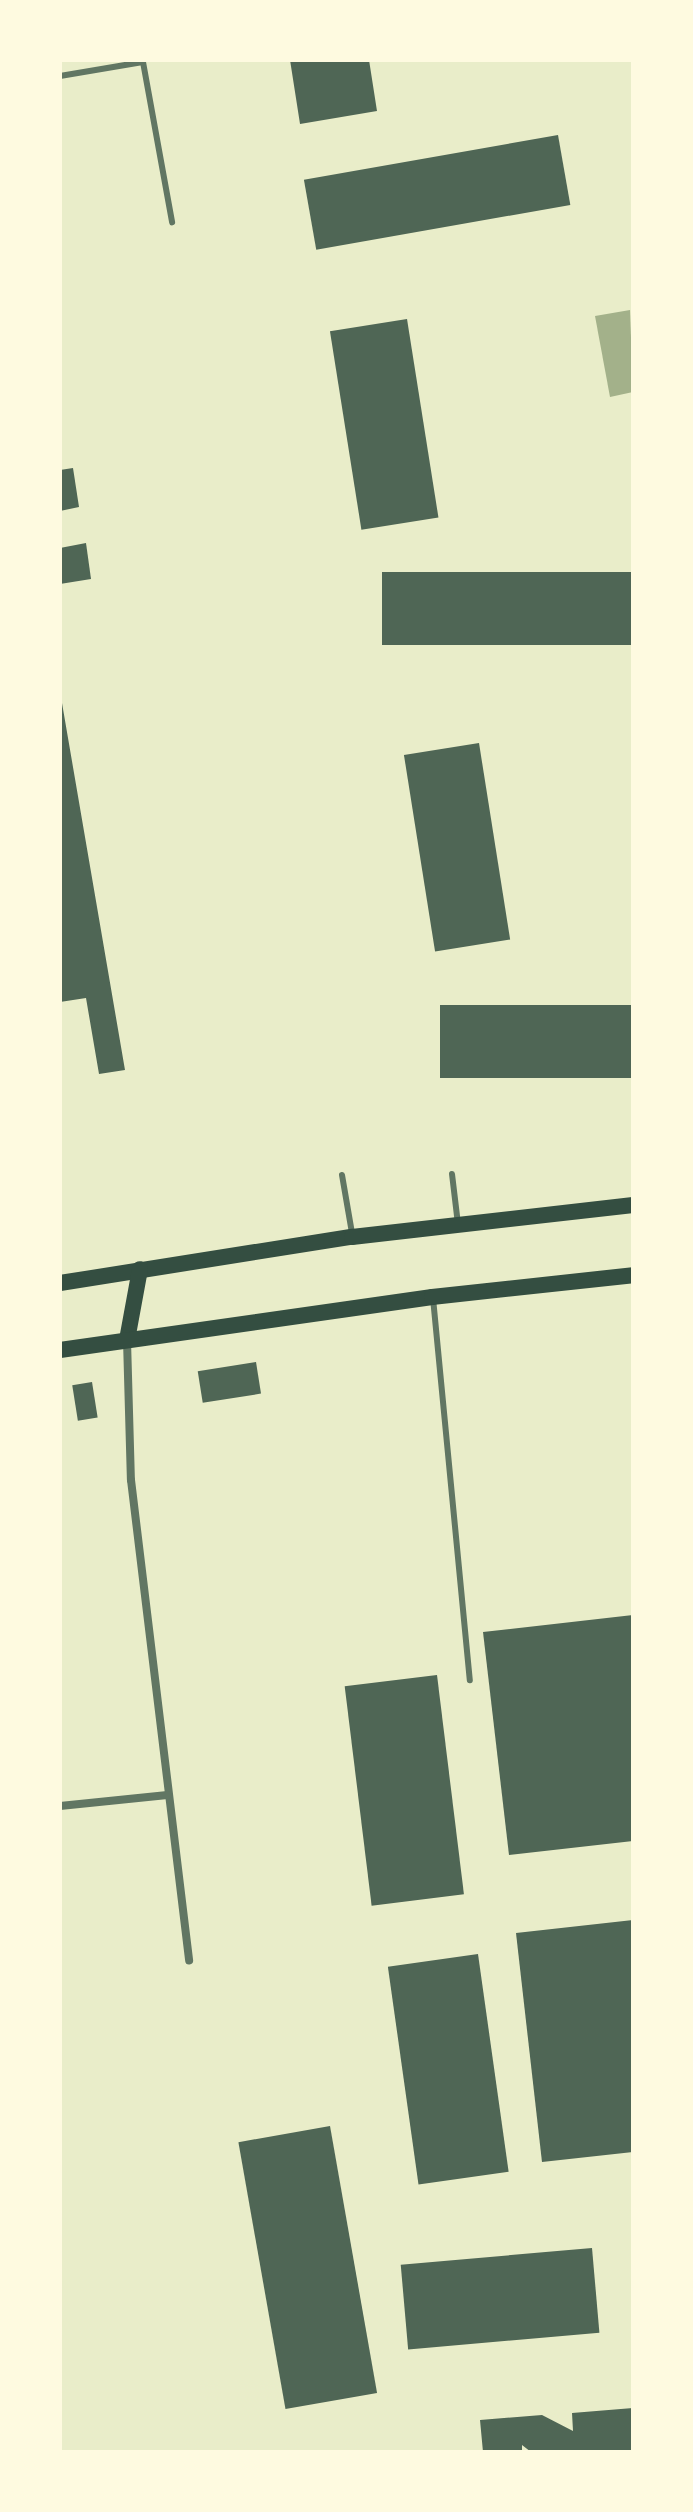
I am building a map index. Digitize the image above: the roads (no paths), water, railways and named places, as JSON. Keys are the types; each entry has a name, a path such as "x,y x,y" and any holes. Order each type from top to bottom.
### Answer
{"main road":[{"path":"60,1283 352,1237 633,1205"},
{"path":"127,1340 140,1269"},
{"path":"60,1350 432,1297 633,1275"}],"street":[{"path":"127,1340 131,1480 189,1961"},
{"path":"60,1806 167,1795"}],"lane":[{"path":"60,76 143,62 172,222"},
{"path":"452,1174 458,1224"},
{"path":"342,1175 352,1237"},
{"path":"432,1297 470,1680"}]}
